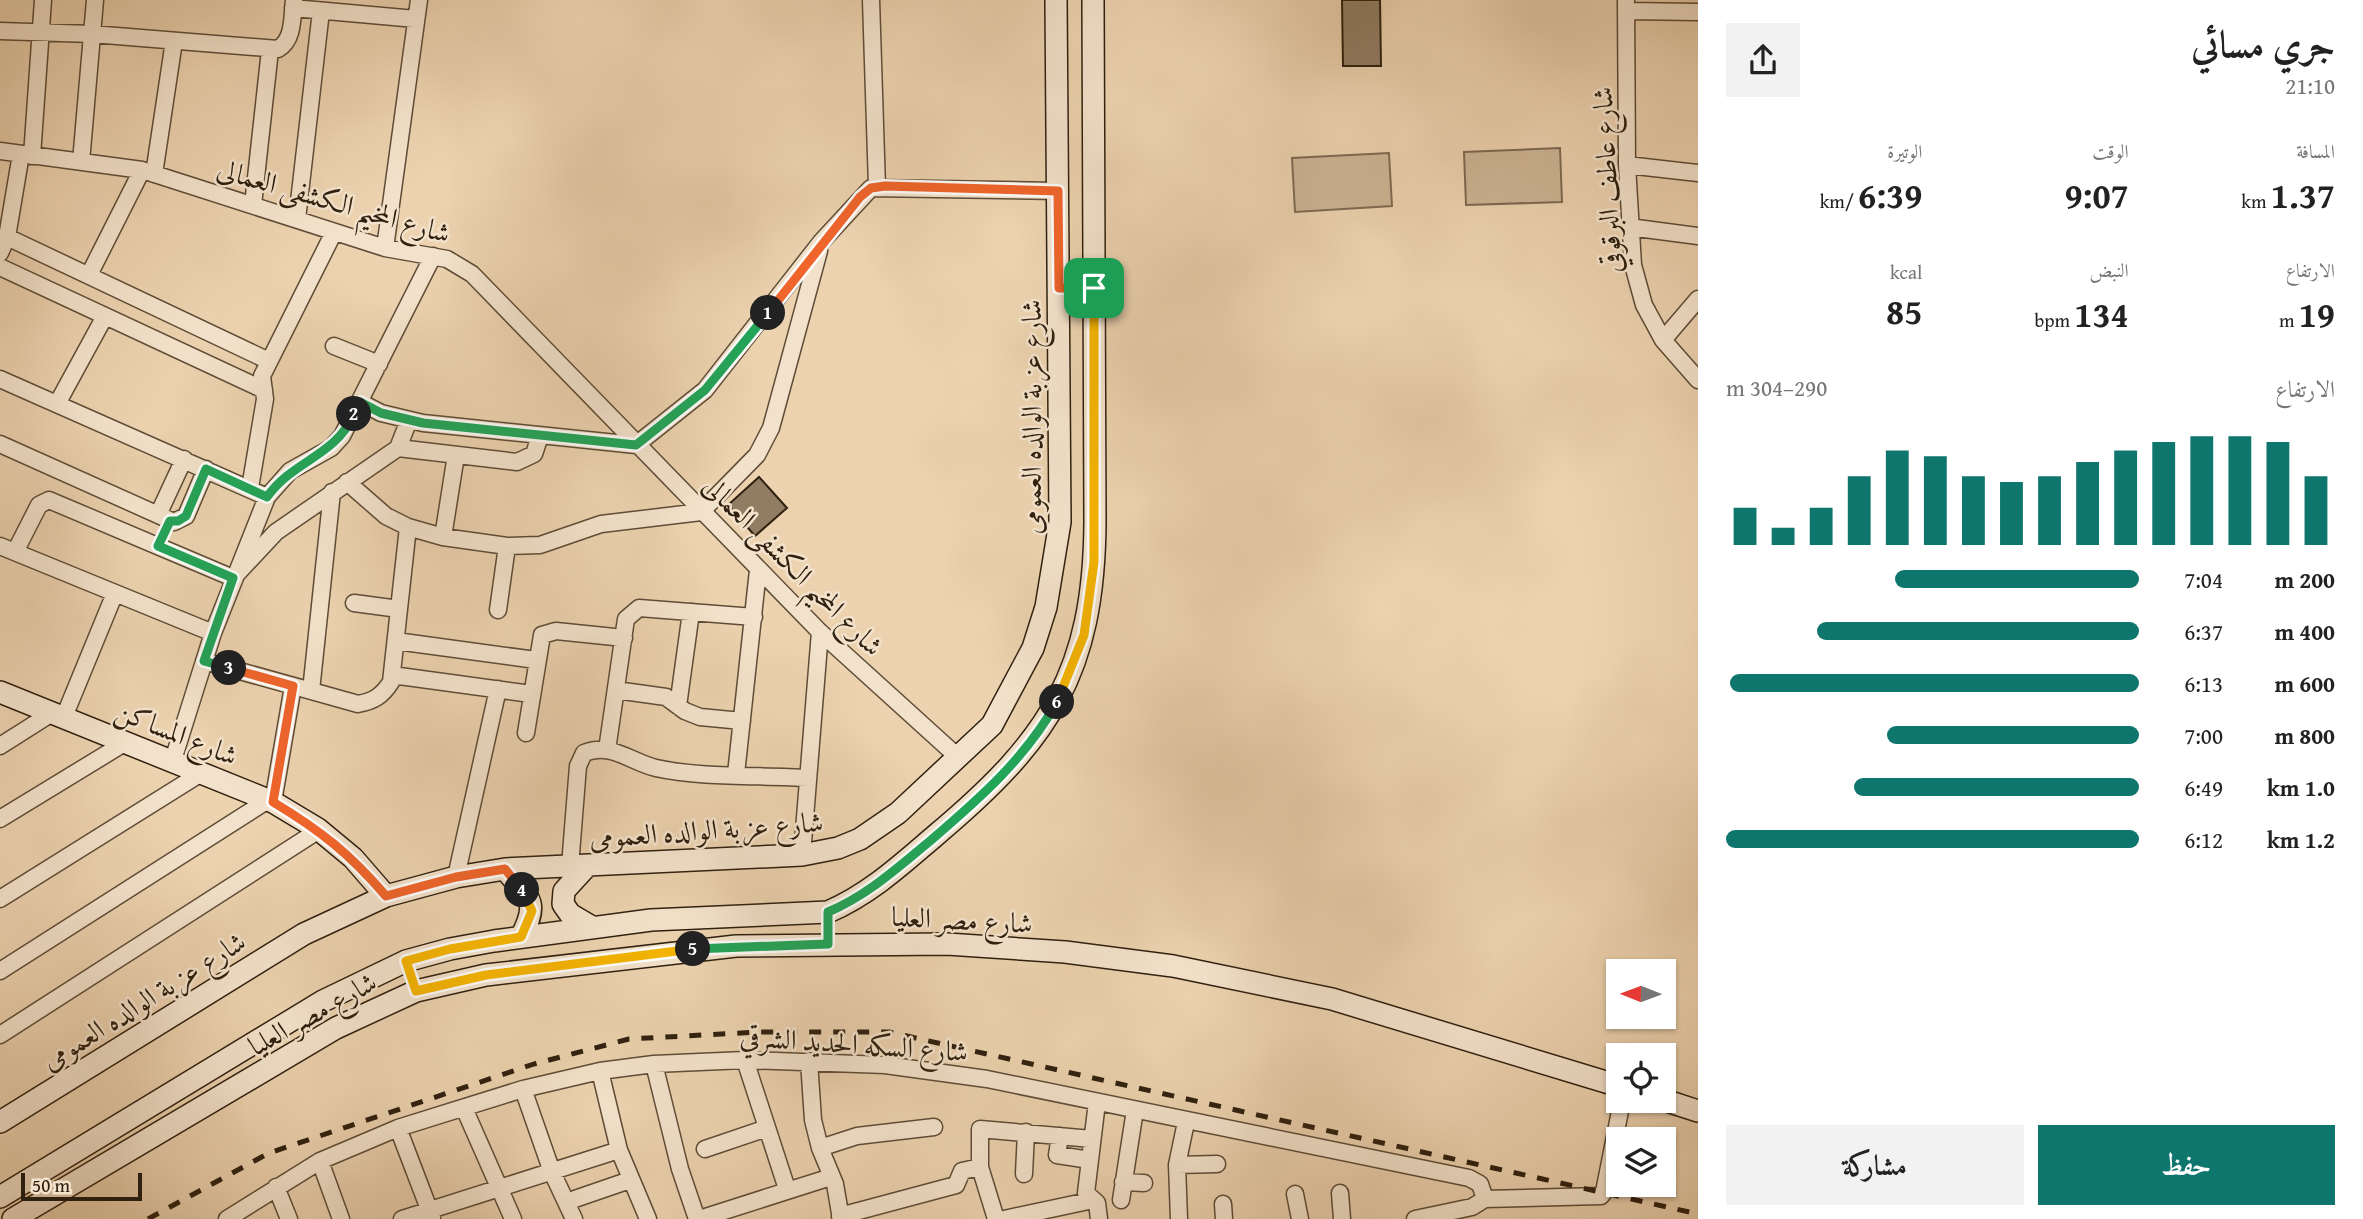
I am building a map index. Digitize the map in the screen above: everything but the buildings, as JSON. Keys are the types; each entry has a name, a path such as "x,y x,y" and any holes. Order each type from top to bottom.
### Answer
{"street":[{"path":"0,253 8,237 26,155 43,0"},
{"path":"81,162 95,0"},
{"path":"385,248 419,0"},
{"path":"872,0 877,187"},
{"name":"شارع عزبة الوالده العمومى","path":"0,1122 304,934 386,896 456,877 505,869 802,855 838,848 880,827 959,758 992,725 1033,648 1046,607 1060,522 1056,0"},
{"path":"828,944 828,912 856,899 882,881 988,791 1037,735 1072,670 1084,635 1092,587 1095,522 1093,0"},
{"path":"0,31 92,34 270,50 286,44 293,4 321,11 416,19"},
{"path":"1627,5 1698,12"},
{"name":"شارع عاطف البرقوقي","path":"1627,5 1629,227 1637,286 1663,340 1698,380"},
{"path":"297,219 321,11"},
{"path":"89,275 148,172 174,41"},
{"path":"253,205 270,50"},
{"path":"1057,60 1094,60"},
{"name":"شارع المخيم الكشفى العمالى","path":"0,152 148,172 385,248 433,256 460,265 472,274 820,632 959,758"},
{"path":"1627,165 1698,173"},
{"path":"360,402 381,413 409,420 636,445 705,390 821,242 860,197 877,187 1058,191"},
{"path":"1629,227 1698,236"},
{"path":"250,488 265,399 262,376 334,232"},
{"path":"8,237 270,361"},
{"path":"347,482 386,516 408,527 443,537 507,546 540,545 601,524 701,512 757,456 771,428 821,242"},
{"path":"173,760 213,633 267,497 290,471 331,448 342,436 433,256"},
{"path":"0,267 264,390"},
{"path":"1059,288 1094,288"},
{"path":"1663,340 1698,299"},
{"path":"57,404 105,316"},
{"path":"334,346 379,364"},
{"path":"0,380 267,497"},
{"path":"233,578 275,532 398,448 409,420"},
{"path":"398,448 517,462 534,454 540,436"},
{"path":"0,444 164,518 178,521 186,516 206,469"},
{"path":"443,537 456,455"},
{"path":"158,546 164,518 184,459"},
{"path":"311,691 332,492"},
{"path":"213,633 8,549 39,505 49,500 233,578"},
{"path":"1060,522 1095,522"},
{"path":"204,661 358,704 372,702 383,694 392,675 408,527"},
{"path":"498,610 507,546"},
{"path":"736,774 758,570"},
{"path":"0,746 58,715 115,593"},
{"path":"354,603 399,609"},
{"path":"607,750 626,619 639,608 754,617"},
{"path":"678,706 691,612"},
{"path":"526,733 539,641 548,632 624,638"},
{"path":"802,855 820,632"},
{"path":"396,640 536,660"},
{"path":"392,675 531,694"},
{"path":"0,971 271,801 293,686"},
{"path":"456,877 498,689"},
{"path":"616,691 657,695 701,717 742,721"},
{"name":"شارع المساكن","path":"0,692 271,801 319,830 354,858 386,896"},
{"path":"0,820 126,741"},
{"path":"592,927 570,914 563,904 564,891 579,866 580,759 590,751 607,750 664,770 808,778"},
{"path":"0,899 204,772"},
{"path":"0,1035 319,830"},
{"path":"505,869 532,905 531,916 521,937"},
{"name":"شارع مصر العليا","path":"0,1197 323,1001 406,961 450,949 592,927 710,915 828,912"},
{"name":"شارع مصر العليا","path":"13,1219 336,1028 416,991 486,975 691,950 828,944 1006,947 1119,958 1226,975 1384,1013 1606,1082"},
{"path":"406,961 416,991"},
{"path":"745,1060 786,1189"},
{"name":"شارع السكه الحديد الشرقي","path":"227,1219 320,1161 398,1128 523,1089 600,1071 654,1064 745,1060 885,1065 963,1075 1469,1178 1480,1184 1485,1199"},
{"path":"809,1061 813,1120 840,1217 956,1185 962,1171 980,1167"},
{"path":"654,1064 680,1169 698,1219 786,1189 831,1177"},
{"path":"600,1071 620,1150 648,1219"},
{"path":"523,1089 552,1172 574,1219"},
{"path":"1097,1102 1086,1193 1097,1203 1099,1219"},
{"path":"1676,1104 1698,1111"},
{"path":"464,1108 513,1219"},
{"path":"1121,1200 1135,1110"},
{"path":"1415,1219 1472,1207 1485,1199 1601,1196 1620,1113"},
{"path":"1179,1219 1177,1165 1186,1122"},
{"path":"820,1148 895,1129 934,1127"},
{"path":"398,1128 431,1214"},
{"path":"705,1149 767,1128"},
{"path":"996,1219 980,1167 980,1129 1092,1139"},
{"path":"1024,1174 1026,1132"},
{"path":"1060,1136 1057,1156 1090,1160"},
{"path":"403,1213 431,1214 499,1186 620,1150"},
{"path":"320,1161 341,1219"},
{"path":"1177,1165 1217,1164"},
{"path":"566,1202 630,1180"},
{"path":"1123,1182 1144,1183"},
{"path":"276,1187 289,1219"},
{"path":"1340,1192 1342,1219"},
{"path":"1295,1194 1300,1219"},
{"path":"1004,1219 1030,1217 1093,1200"}],"shaded area":[{"path":"1560,148 1562,202 1466,205 1464,152"},
{"path":"1389,153 1392,206 1295,212 1292,158"}],"railway":[{"path":"148,1219 269,1153 534,1064 629,1039 759,1032 889,1032 1698,1214"}],"route":[{"path":"885,186 1058,191 1059,288 1094,288 1094,562 1084,635 1072,670 1037,735 988,791 870,891 828,912 828,944 691,950 486,975 416,991 406,961 450,949 521,937 531,916 532,905 505,869 456,877 386,896 354,858 318,829 273,802 293,686 204,661 233,578 158,546 170,521 178,521 186,516 206,469 267,497 290,471 331,448 342,436 360,402 381,413 423,423 636,445 705,390 821,242 871,188 885,186"}]}
